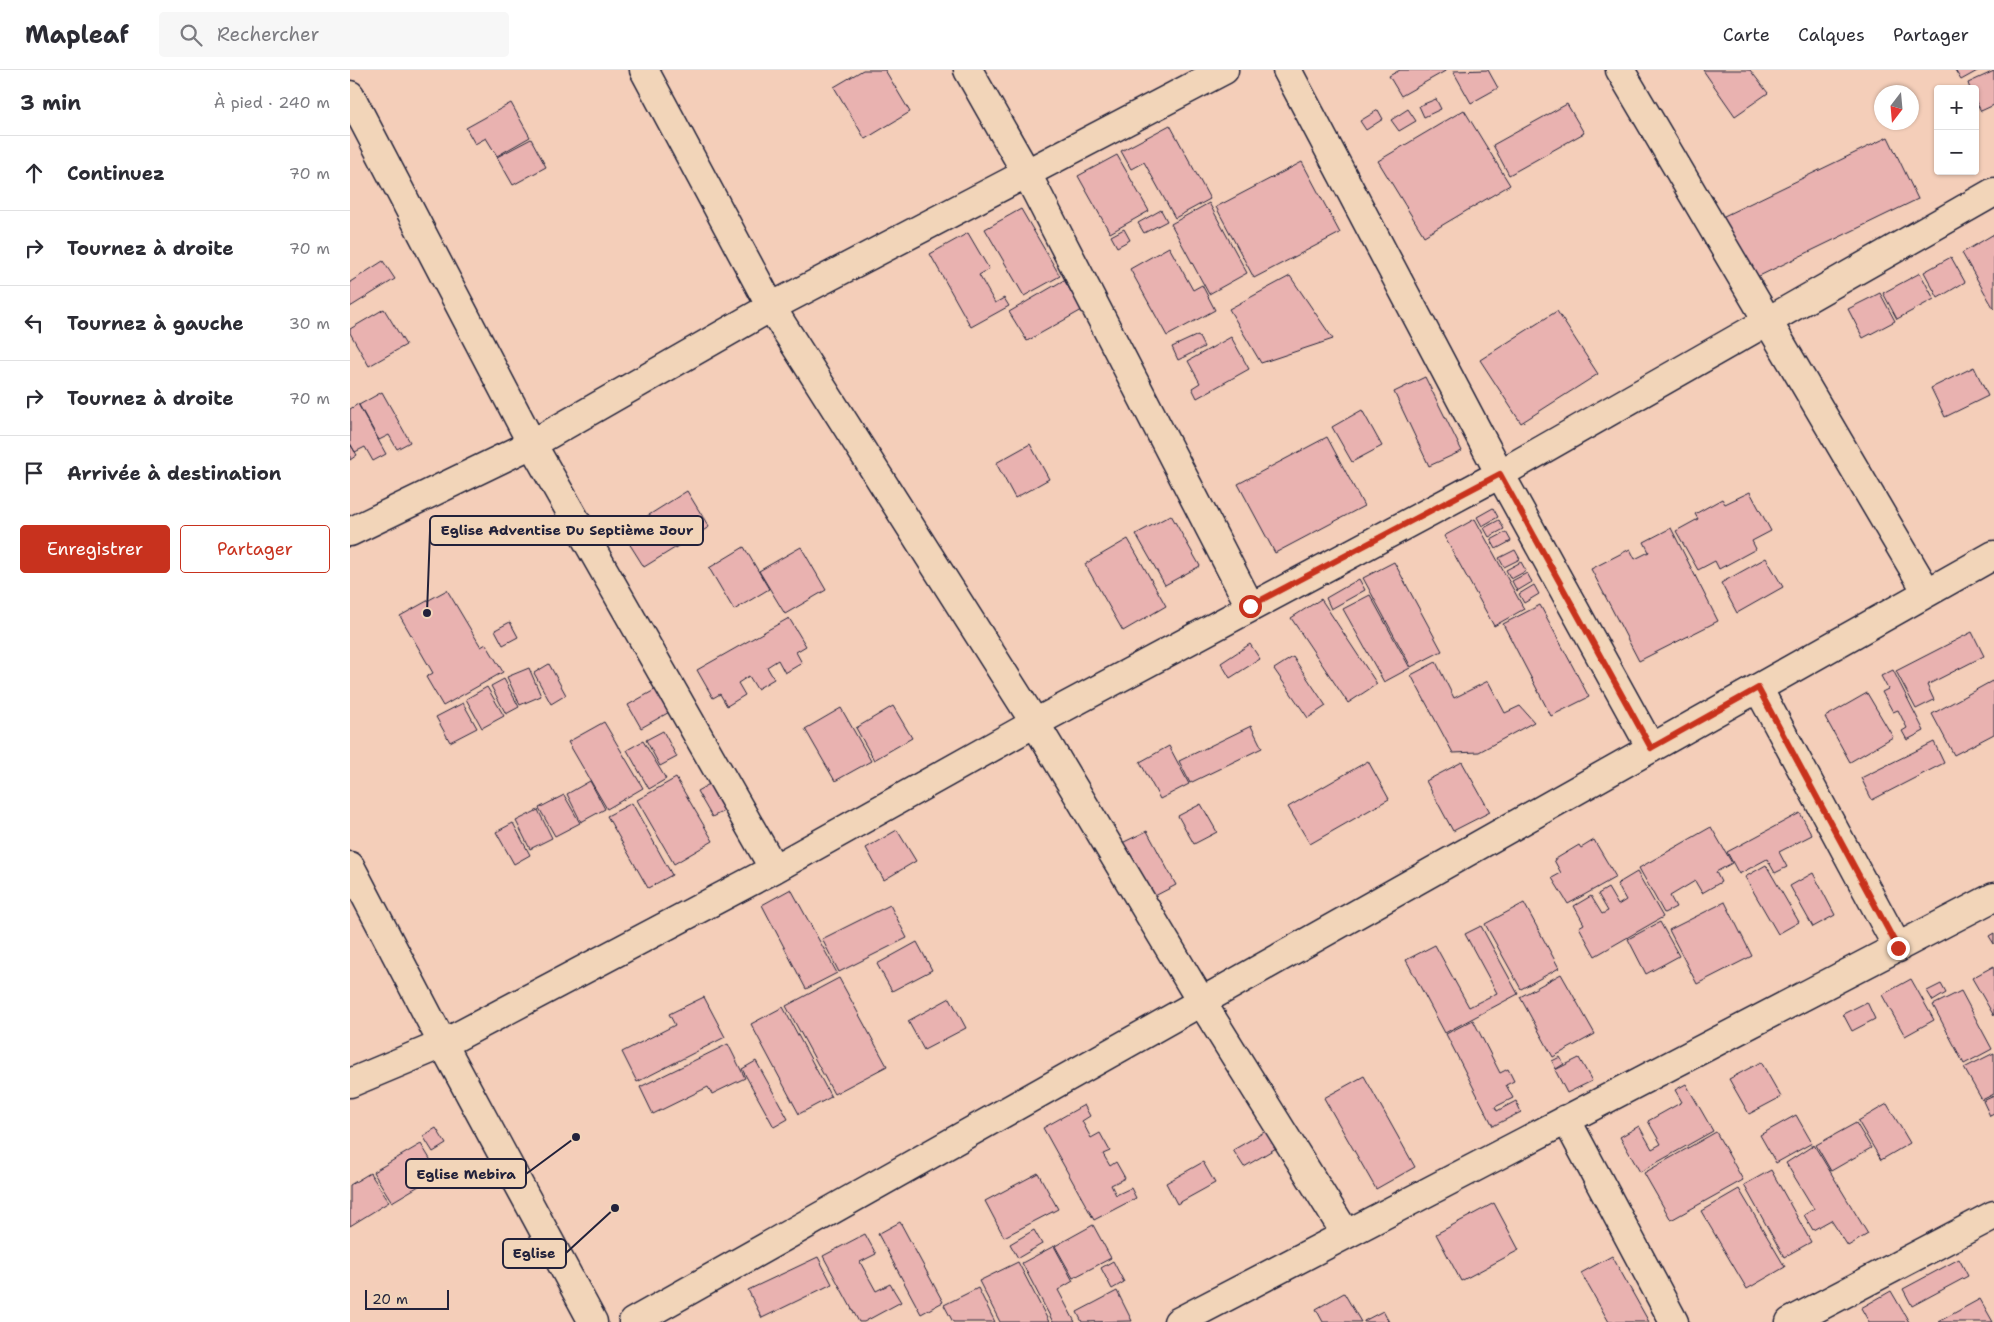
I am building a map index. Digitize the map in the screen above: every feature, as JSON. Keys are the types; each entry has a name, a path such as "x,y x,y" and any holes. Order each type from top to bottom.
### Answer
{"street":[{"path":"644,70 771,308 1035,723 1201,1001 1346,1234"},
{"path":"968,70 1027,174 1250,606"},
{"path":"350,532 532,444 771,308 1224,70"},
{"path":"1287,70 1500,474 1651,748"},
{"path":"1620,70 1927,592"},
{"path":"350,95 532,444 774,869"},
{"path":"350,1083 443,1044 774,869 1035,723 1250,606 1500,474 1994,192"},
{"path":"632,1322 1994,555"},
{"path":"1758,688 1898,948"},
{"path":"350,866 443,1044 593,1322"},
{"path":"1178,1322 1994,897"},
{"path":"1566,1119 1674,1322"},
{"path":"1790,1322 1994,1215"}],"building":[{"path":"863,70 885,70 910,112 865,139 834,87"},
{"path":"1400,70 1447,70 1401,96 1389,76"},
{"path":"1488,70 1498,88 1471,103 1453,71"},
{"path":"1703,70 1750,70 1768,93 1735,116"},
{"path":"1955,70 1979,70 1961,80"},
{"path":"1994,71 1994,105 1981,111 1979,107 1979,85 1969,85 1968,83"},
{"path":"1436,99 1441,109 1424,117 1419,106"},
{"path":"511,103 530,137 497,156 486,138 475,144 466,128"},
{"path":"1567,104 1584,133 1509,175 1493,145"},
{"path":"1408,109 1416,121 1399,131 1391,120"},
{"path":"1378,110 1383,119 1366,130 1360,121"},
{"path":"1464,110 1510,185 1424,236 1378,161"},
{"path":"1170,125 1210,199 1175,218 1144,162 1131,169 1121,151"},
{"path":"1888,137 1918,199 1753,279 1722,217"},
{"path":"531,139 546,167 513,185 497,157"},
{"path":"1117,155 1149,211 1110,233 1078,176"},
{"path":"1302,162 1340,233 1254,278 1216,207"},
{"path":"1209,203 1247,273 1209,294 1171,224"},
{"path":"1021,209 1060,276 1024,296 985,229"},
{"path":"1161,210 1167,221 1144,233 1138,223"},
{"path":"1124,229 1130,240 1117,247 1111,236"},
{"path":"968,233 989,269 979,275 995,303 1004,298 1009,306 971,327 930,254"},
{"path":"1994,234 1994,309 1962,253"},
{"path":"1169,247 1193,290 1202,285 1215,310 1167,336 1130,269"},
{"path":"1951,257 1965,282 1938,298 1924,272"},
{"path":"383,261 395,279 350,307 350,282"},
{"path":"1920,273 1934,299 1897,319 1883,293"},
{"path":"1290,276 1333,339 1261,363 1229,309"},
{"path":"1064,280 1082,310 1027,341 1009,312"},
{"path":"1880,293 1895,321 1863,338 1848,309"},
{"path":"384,309 406,345 369,366 350,333 350,329"},
{"path":"1557,311 1598,374 1521,423 1480,360"},
{"path":"1198,335 1204,347 1178,360 1172,347"},
{"path":"1231,337 1249,369 1197,398 1192,388 1200,383 1188,361"},
{"path":"1974,367 1988,396 1945,417 1931,388"},
{"path":"1425,377 1462,451 1429,466 1394,392"},
{"path":"382,392 410,442 397,449 389,435 379,440 359,405"},
{"path":"358,404 386,454 373,461 365,447 355,452 350,443 350,409"},
{"path":"1362,410 1382,446 1352,462 1332,427"},
{"path":"1327,437 1364,506 1275,553 1238,484"},
{"path":"350,444 357,455 350,460"},
{"path":"1030,444 1049,479 1015,498 996,463"},
{"path":"687,491 709,527 644,567 622,532"},
{"path":"1750,492 1771,531 1752,541 1756,549 1719,569 1715,561 1698,570 1676,531 1698,519 1695,514 1722,499 1725,504"},
{"path":"1493,508 1498,517 1482,526 1477,517"},
{"path":"1171,515 1200,566 1165,585 1136,534"},
{"path":"1475,519 1524,609 1494,626 1444,536"},
{"path":"1499,520 1504,529 1489,537 1484,528"},
{"path":"1671,528 1718,621 1639,661 1591,569 1630,549 1635,559 1649,552 1644,542"},
{"path":"1506,532 1511,541 1496,549 1491,540"},
{"path":"1128,539 1166,606 1123,631 1085,564"},
{"path":"744,547 769,589 734,610 709,568"},
{"path":"801,547 826,590 785,614 759,571"},
{"path":"1515,550 1520,559 1504,567 1499,558"},
{"path":"1766,558 1783,587 1737,613 1721,583"},
{"path":"1394,562 1442,651 1411,667 1363,578"},
{"path":"1521,562 1526,571 1511,579 1506,570"},
{"path":"1527,573 1532,582 1517,591 1512,581"},
{"path":"1359,579 1365,590 1331,609 1326,598"},
{"path":"1534,585 1539,594 1524,603 1519,594"},
{"path":"447,590 481,647 486,644 503,672 443,706 426,677 433,673 400,616"},
{"path":"1370,595 1410,668 1384,682 1343,609"},
{"path":"1321,599 1377,684 1348,703 1291,618"},
{"path":"1540,605 1589,697 1551,716 1503,624"},
{"path":"789,618 806,646 796,652 802,663 785,673 778,660 767,667 774,679 757,689 749,676 738,683 745,695 727,706 720,694 713,698 697,670"},
{"path":"510,622 518,637 503,645 495,630"},
{"path":"1972,632 1984,656 1927,685 1934,700 1916,709 1896,671"},
{"path":"1250,644 1260,659 1230,678 1221,663"},
{"path":"1293,657 1326,706 1308,718 1274,669"},
{"path":"1436,662 1454,698 1488,681 1505,713 1520,706 1534,722 1479,752 1453,753 1411,675"},
{"path":"549,664 566,695 551,704 534,673"},
{"path":"529,668 541,696 520,705 507,677"},
{"path":"1893,670 1924,731 1907,740 1902,731 1907,728 1898,710 1893,712 1882,692 1888,689 1881,676"},
{"path":"504,679 519,707 506,714 491,686"},
{"path":"1992,681 1994,685 1994,734 1954,755 1932,714"},
{"path":"487,687 504,716 482,728 466,699"},
{"path":"660,687 673,710 641,728 628,705"},
{"path":"1867,693 1893,737 1850,762 1825,717"},
{"path":"463,703 477,728 450,742 436,717"},
{"path":"893,706 912,738 874,760 856,728"},
{"path":"841,708 871,761 835,781 805,729"},
{"path":"604,722 643,788 607,809 568,742"},
{"path":"1251,726 1262,748 1190,783 1179,761"},
{"path":"663,731 677,757 660,766 646,740"},
{"path":"643,741 666,779 649,789 627,750"},
{"path":"1934,742 1944,763 1872,800 1861,778"},
{"path":"1169,746 1189,784 1160,799 1140,762"},
{"path":"1368,761 1389,799 1310,844 1288,807"},
{"path":"1462,762 1490,812 1453,831 1426,781"},
{"path":"676,778 713,841 674,864 637,800"},
{"path":"590,781 605,809 581,822 567,794"},
{"path":"713,782 728,809 712,817 697,791"},
{"path":"564,795 580,823 555,836 539,808"},
{"path":"632,803 672,875 648,888 607,816"},
{"path":"1201,804 1217,832 1194,844 1178,816"},
{"path":"538,810 552,838 530,849 516,821"},
{"path":"1800,813 1812,835 1779,852 1787,867 1775,873 1767,859 1739,874 1727,852"},
{"path":"513,823 530,855 514,864 496,832"},
{"path":"1711,827 1732,863 1716,872 1721,882 1702,893 1695,881 1670,896 1676,907 1664,913 1639,868"},
{"path":"897,830 916,861 884,880 866,848"},
{"path":"1147,831 1176,885 1151,898 1122,843"},
{"path":"1594,840 1616,877 1568,904 1552,878 1561,873 1554,860 1579,845 1581,848"},
{"path":"1766,865 1799,922 1778,934 1745,877"},
{"path":"1637,872 1663,917 1595,956 1579,927 1584,924 1574,906 1591,896 1602,914 1608,911 1598,894 1608,888 1618,905 1626,900 1617,884"},
{"path":"1813,873 1835,915 1813,927 1790,886"},
{"path":"791,889 837,973 806,989 762,905"},
{"path":"1725,902 1752,956 1697,984 1669,930"},
{"path":"1524,903 1559,968 1521,989 1485,924"},
{"path":"890,905 907,938 839,972 822,939"},
{"path":"1660,922 1679,956 1646,974 1628,939"},
{"path":"1481,926 1518,994 1445,1033 1406,960 1435,945 1469,1007 1497,993 1465,934"},
{"path":"1994,933 1994,944 1989,936"},
{"path":"917,942 932,970 892,991 877,964"},
{"path":"1994,966 1994,1016 1972,978"},
{"path":"1561,974 1595,1034 1553,1057 1520,997"},
{"path":"839,978 887,1066 834,1094 786,1006"},
{"path":"1911,979 1934,1020 1905,1036 1882,995"},
{"path":"1941,984 1946,993 1933,1001 1927,991"},
{"path":"1961,991 1992,1049 1964,1064 1933,1005"},
{"path":"704,997 725,1037 637,1082 622,1052 675,1025 669,1014"},
{"path":"950,998 966,1028 924,1050 908,1021"},
{"path":"1867,1002 1875,1019 1852,1031 1843,1014"},
{"path":"783,1007 831,1097 799,1114 751,1024"},
{"path":"1473,1020 1500,1073 1508,1069 1514,1081 1506,1085 1513,1098 1495,1107 1497,1111 1516,1101 1521,1112 1493,1126 1446,1034"},
{"path":"728,1044 745,1078 712,1094 708,1087 653,1114 640,1087"},
{"path":"1994,1053 1994,1094 1982,1100 1964,1068"},
{"path":"1560,1057 1564,1064 1556,1069 1552,1061"},
{"path":"1579,1058 1592,1081 1567,1093 1555,1070"},
{"path":"756,1061 788,1119 774,1127 742,1069"},
{"path":"1761,1062 1781,1097 1749,1114 1729,1079"},
{"path":"1364,1076 1415,1167 1376,1189 1324,1098"},
{"path":"1686,1084 1713,1131 1640,1172 1620,1137 1639,1126 1652,1149 1661,1144 1648,1121 1682,1102 1675,1090"},
{"path":"1994,1096 1994,1114 1990,1116 1983,1101"},
{"path":"1887,1104 1910,1143 1881,1160 1858,1121"},
{"path":"1084,1105 1090,1116 1082,1121 1091,1138 1100,1133 1110,1151 1103,1154 1110,1166 1116,1162 1125,1178 1111,1185 1116,1195 1131,1188 1136,1198 1094,1220 1043,1128"},
{"path":"1796,1115 1812,1143 1776,1163 1760,1135"},
{"path":"1856,1123 1871,1148 1831,1171 1816,1145"},
{"path":"1273,1127 1283,1144 1244,1167 1233,1150"},
{"path":"436,1128 446,1144 433,1152 423,1136"},
{"path":"1716,1132 1743,1180 1671,1220 1644,1173"},
{"path":"421,1144 439,1174 392,1202 373,1172"},
{"path":"1814,1145 1868,1234 1848,1246 1831,1220 1813,1230 1804,1215 1814,1209 1786,1163"},
{"path":"1203,1162 1215,1183 1177,1204 1166,1183"},
{"path":"1771,1170 1811,1242 1784,1257 1744,1185"},
{"path":"370,1173 389,1202 350,1226 350,1185"},
{"path":"1038,1173 1058,1209 1004,1237 985,1201"},
{"path":"1739,1189 1785,1267 1747,1289 1701,1211"},
{"path":"1494,1203 1519,1250 1461,1281 1436,1234"},
{"path":"900,1222 943,1302 921,1314 878,1234"},
{"path":"1093,1225 1111,1258 1073,1278 1055,1246"},
{"path":"1034,1230 1042,1244 1018,1258 1010,1244"},
{"path":"865,1234 876,1254 860,1262 876,1291 890,1284 901,1302 864,1322 859,1322 823,1256"},
{"path":"1054,1246 1073,1281 1058,1290 1075,1322 1053,1322 1022,1263"},
{"path":"1612,1256 1649,1322 1609,1322 1581,1273"},
{"path":"818,1257 832,1284 762,1318 748,1290"},
{"path":"1959,1259 1968,1276 1912,1306 1903,1289"},
{"path":"1113,1261 1124,1282 1112,1289 1101,1268"},
{"path":"1018,1262 1049,1322 1000,1322 979,1281"},
{"path":"978,1288 995,1322 953,1322 944,1305"},
{"path":"1117,1291 1132,1321 1082,1322 1077,1312"},
{"path":"1891,1291 1909,1322 1869,1322 1861,1308"},
{"path":"1344,1293 1361,1322 1323,1322 1316,1309"},
{"path":"1980,1299 1993,1322 1938,1322"},
{"path":"1383,1311 1389,1322 1364,1322 1364,1321"}],"place":[{"name":"Eglise Adventise Du Septième Jour","path":"427,613"},
{"name":"Eglise Mebira","path":"576,1137"},
{"name":"Eglise","path":"615,1208"}],"route":[{"path":"1250,606 1500,474 1651,748 1758,688 1898,948"}]}
